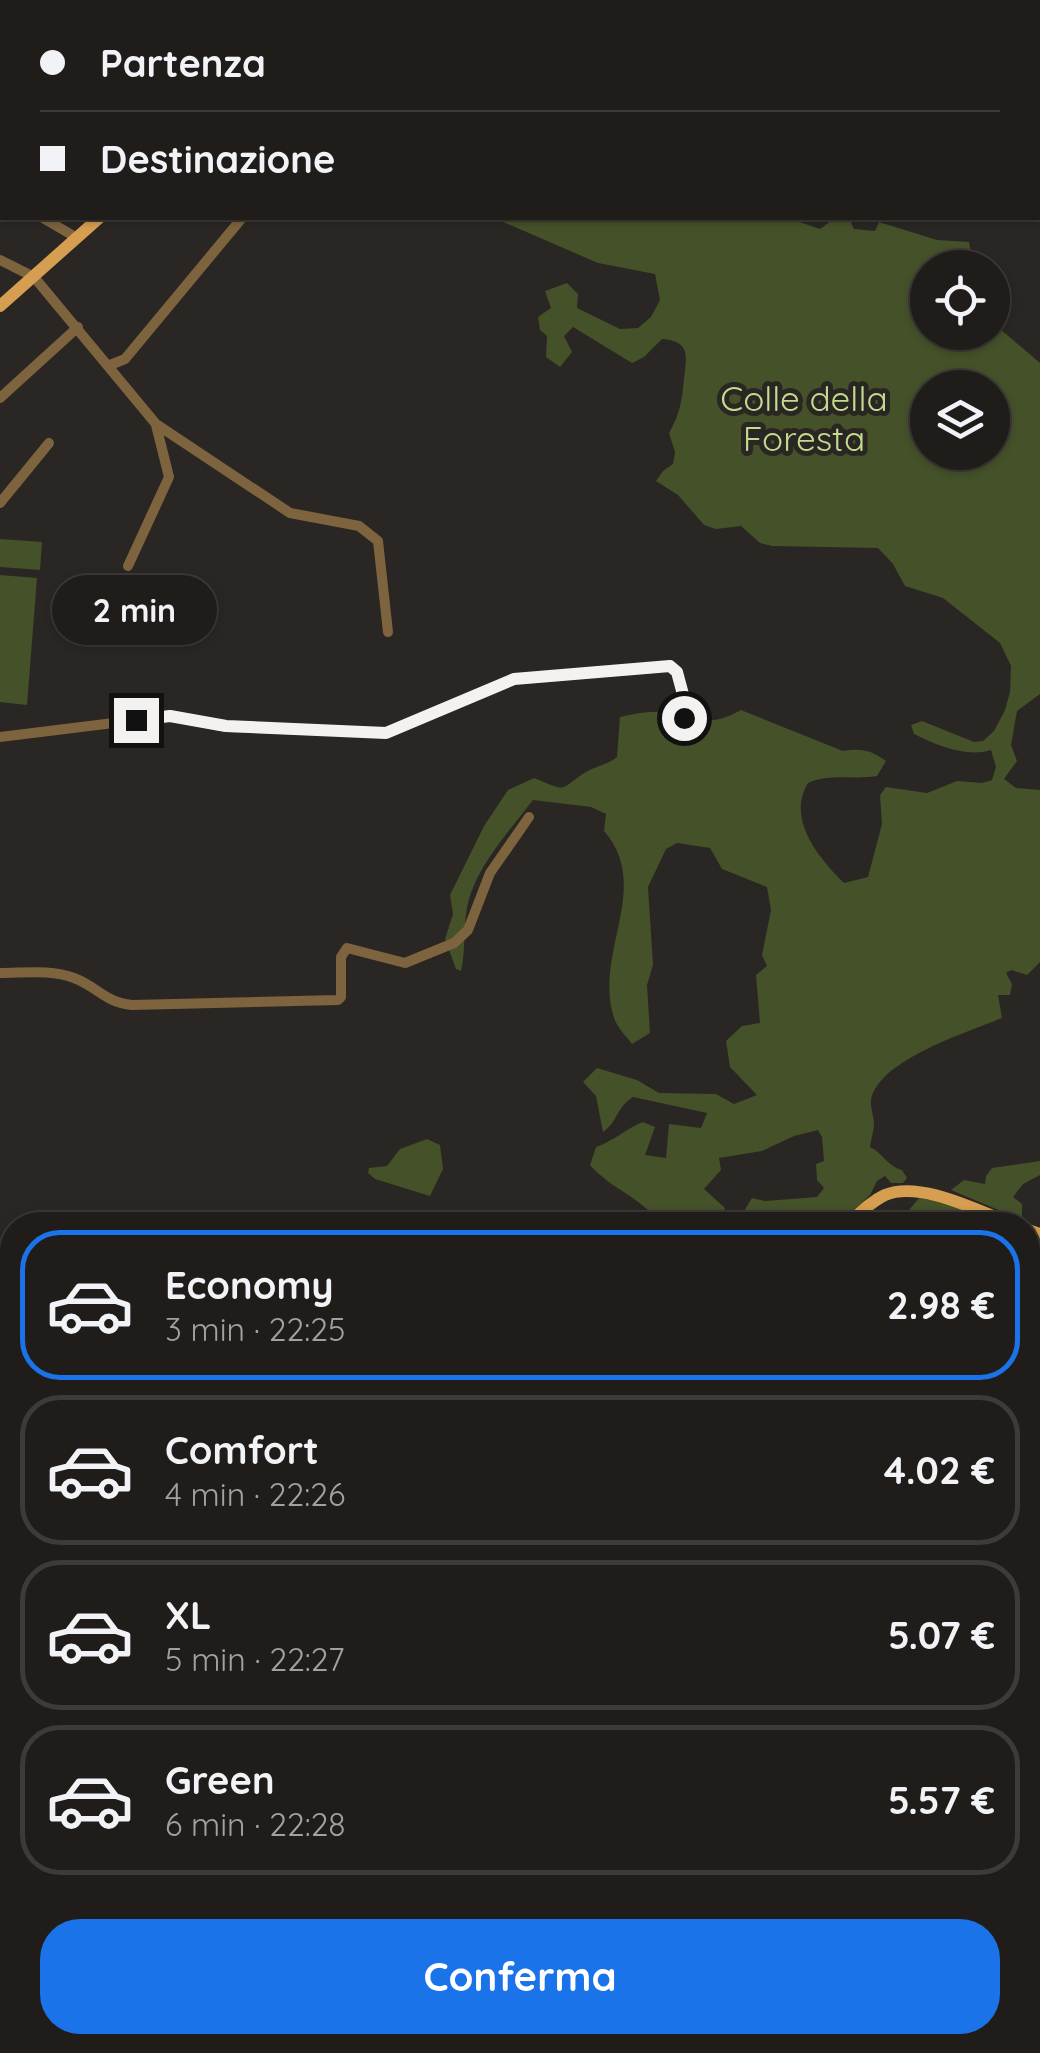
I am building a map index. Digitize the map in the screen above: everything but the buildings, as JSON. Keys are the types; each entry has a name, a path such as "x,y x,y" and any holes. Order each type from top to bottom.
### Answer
{"main road":[{"path":"0,306 98,220"},
{"path":"863,1212 883,1196 901,1191 924,1192 979,1212"}],"street":[{"path":"47,220 77,238"},
{"path":"110,365 125,358 240,220"},
{"path":"0,260 34,277 156,424 290,512 344,522 378,541 388,632"},
{"path":"0,398 78,327"},
{"path":"128,566 169,477 156,424"},
{"path":"0,504 49,443"},
{"path":"0,737 170,716 226,726 386,733 514,679 670,666 677,672 688,713 684,718"},
{"path":"0,973 62,974 81,981 116,1004 338,1000 341,957 348,948 406,963 438,952 463,936 490,873 528,817"}],"green space":[{"name":"Colle della Foresta","path":"499,220 794,220 820,229 832,220 850,220 854,229 875,231 879,222 937,240 969,242 971,250 910,250 910,350 1010,350 1010,337 1040,363 1040,694 1017,711 1011,745 1017,761 1004,779 1016,788 1040,790 1040,962 1027,975 1011,970 1006,973 1012,984 1010,995 998,995 1002,1018 927,1049 890,1072 878,1085 871,1100 874,1123 870,1147 907,1178 903,1183 891,1183 885,1176 852,1212 743,1212 752,1198 765,1201 817,1197 824,1188 817,1180 816,1164 824,1161 818,1130 762,1151 719,1158 721,1170 704,1189 725,1208 724,1212 649,1212 590,1165 596,1147 643,1122 655,1127 645,1155 666,1158 669,1124 701,1128 707,1113 633,1097 603,1132 596,1096 583,1082 597,1068 637,1080 659,1093 716,1094 734,1104 757,1095 730,1067 726,1041 742,1026 760,1023 756,975 767,966 762,955 771,910 767,887 722,869 710,848 677,843 666,849 648,887 653,965 647,985 650,1033 632,1044 615,1021 610,994 623,875 618,852 604,831 606,814 591,807 533,800 477,878 467,908 461,971 456,969 445,939 453,914 450,895 484,826 508,790 534,778 563,787 613,760 617,757 620,717 656,712 709,720 741,710 843,751 866,751 886,761 877,776 833,777 808,783 802,797 803,824 808,837 844,883 868,877 882,824 880,795 886,787 927,793 957,781 992,780 996,767 991,750 972,752 942,746 914,734 911,725 922,721 974,742 983,741 994,731 1010,692 1011,666 1000,643 943,598 905,586 878,548 760,543 741,526 716,529 704,525 678,495 656,481 673,464 675,452 669,433 678,413 686,358 678,343 662,339 632,363 573,327 564,336 572,352 560,367 546,357 547,336 540,330 538,317 551,308 545,291 567,283 578,294 577,308 620,329 638,328 651,317 660,300 655,274 598,263"},
{"path":"0,539 42,542 40,570 0,567"},
{"path":"0,575 37,578 27,705 0,702"},
{"path":"427,1139 440,1145 443,1169 430,1196 375,1179 368,1173 369,1168 387,1166 400,1149"},
{"path":"1040,1161 1040,1175 1023,1184 1013,1197 1022,1204 1022,1212 1003,1212 951,1190 964,1180 985,1184 992,1168"},
{"path":"936,1195 967,1212 889,1212 909,1210 920,1197"}],"route":[{"path":"136,720 188,717 226,726 378,734 397,730 514,679 670,666 677,672 686,704 688,713 684,718"}]}
